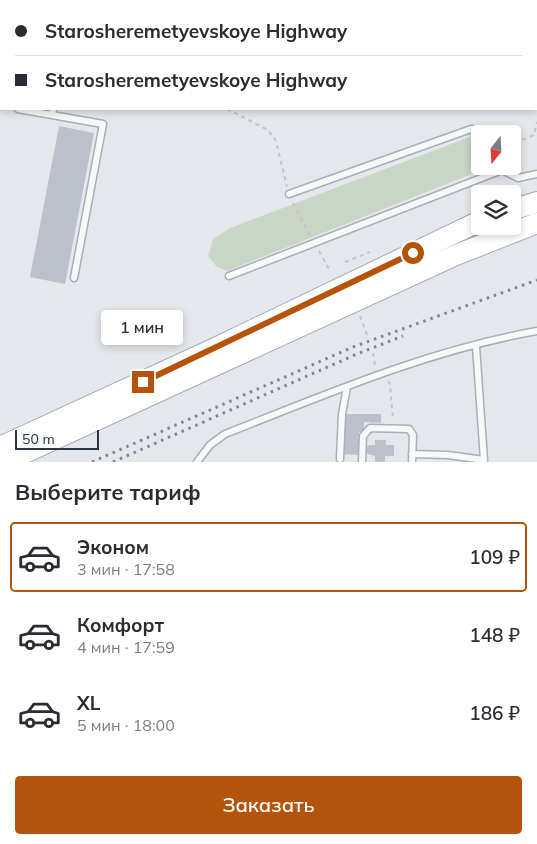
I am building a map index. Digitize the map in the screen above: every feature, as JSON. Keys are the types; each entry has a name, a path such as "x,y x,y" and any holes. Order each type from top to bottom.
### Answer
{"main road":[{"path":"521,207 537,202"},
{"path":"0,447 213,349 471,225"},
{"path":"5,462 456,255 532,227"}],"lane":[{"path":"30,110 53,112 104,124 74,278"},
{"path":"289,194 471,128"},
{"path":"513,175 518,178 537,174"},
{"path":"229,276 484,175"},
{"path":"197,462 210,446 225,434 382,373 510,336 537,332"},
{"path":"412,454 448,455 484,461 476,346"},
{"path":"340,459 342,414 347,387"},
{"path":"362,462 363,436 370,428 409,429 413,434 412,462"}],"path":[{"path":"228,110 268,130 276,141 289,194 329,269"},
{"path":"521,140 534,135 537,122"},
{"path":"346,262 370,252"},
{"path":"359,314 368,338"},
{"path":"373,353 375,365 390,384 392,428"}],"green space":[{"path":"471,136 471,174 227,271 217,267 208,256 213,239 230,228"}],"building":[{"path":"59,126 94,133 65,284 30,277"},
{"path":"345,414 381,414 381,423 364,422 364,432 359,432 358,455 345,454"},
{"path":"375,440 386,440 386,445 394,445 394,456 385,456 385,462 375,462 375,456 367,454 366,449 369,445 375,445"}],"railway":[{"path":"92,462 353,347 537,280"},
{"path":"113,462 357,354 403,336"}],"route":[{"path":"143,382 413,253"}]}
